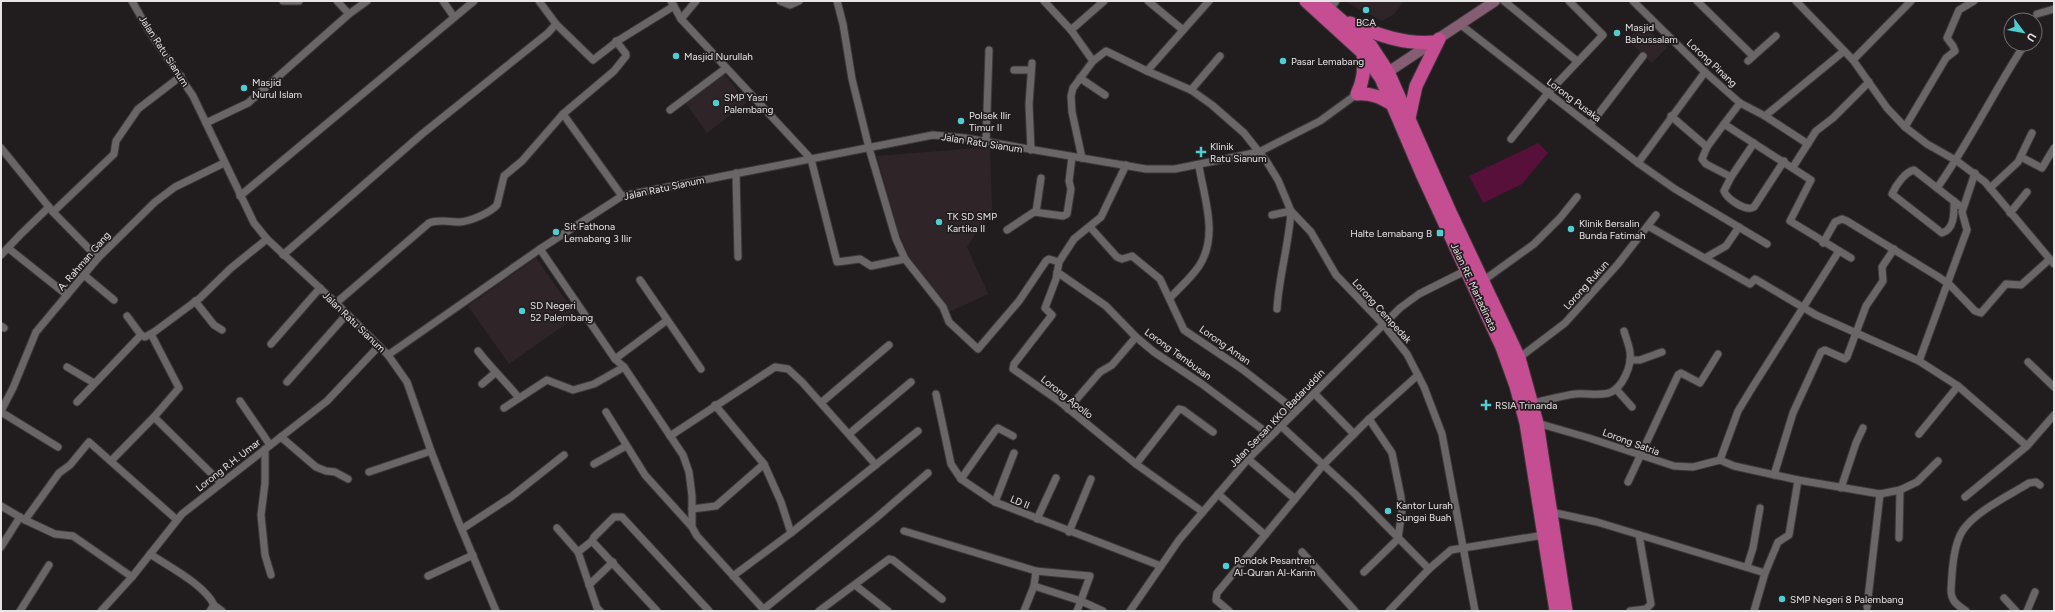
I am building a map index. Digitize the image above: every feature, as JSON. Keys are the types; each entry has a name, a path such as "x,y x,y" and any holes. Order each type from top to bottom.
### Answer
{"highway":[{"name":"Jalan RE. Martadinata","path":"1306,1 1363,53 1384,75 1393,105 1472,267 1516,386 1526,423 1549,534 1556,611"},
{"path":"1319,1 1334,10 1398,40 1418,43 1437,41"},
{"path":"1334,10 1371,46 1384,75 1410,118 1472,267 1484,280 1519,358 1533,403 1537,423 1551,512 1549,534 1566,611"},
{"path":"1410,118 1416,86 1437,41"},
{"path":"1363,53 1365,67 1357,94 1369,94 1376,96 1393,105"}],"street":[{"name":"Jalan Ratu Sianum","path":"132,1 149,30 181,76 206,123 254,223 283,255 336,303 388,355 540,249 622,196 933,135 1160,170 1199,166 1259,152 1320,121 1357,94"},
{"path":"283,1 299,1"},
{"path":"337,1 349,14"},
{"path":"206,123 248,103 349,14 367,1"},
{"path":"442,1 454,17"},
{"path":"240,196 474,1"},
{"path":"539,1 556,24 592,60 616,41 672,3 682,19 811,159 837,262 860,259 871,266 905,259"},
{"path":"682,19 696,1"},
{"path":"780,1 790,5 799,1"},
{"path":"837,1 843,24 852,79 869,148 896,239 905,259 943,307 950,322 977,349 1019,302 1046,261 1049,259 1058,262"},
{"path":"1044,1 1071,30 1093,62 1074,88 1070,102 1082,158"},
{"path":"1071,30 1104,1"},
{"path":"1148,1 1183,30"},
{"path":"1147,70 1209,1"},
{"path":"1384,75 1495,1"},
{"path":"1504,1 1577,61"},
{"path":"1511,139 1548,93 1603,34 1570,1"},
{"name":"Lorong Pinang","path":"1634,1 1705,72 1740,103 1765,116 1808,144"},
{"path":"1698,1 1751,58 1776,36"},
{"path":"1796,1 1853,60 1887,108 1904,127 1927,144 1975,173 1990,188 2052,262 2021,285 2006,284 1981,313 1975,311 1949,284 1894,249 1842,219 1835,222 1824,243"},
{"path":"1853,60 1912,1"},
{"path":"1904,127 1946,58 1955,51 1947,38 1959,10 1963,6 1974,1"},
{"path":"2043,12 2054,9"},
{"path":"283,255 422,134 548,33 556,24"},
{"name":"Lorong Pusaka","path":"1461,25 1638,163 1675,189 1739,227"},
{"path":"336,303 429,223 438,220 463,222 480,216 494,208 497,205 502,178 522,161 563,114 614,71 626,56 616,41"},
{"path":"986,142 989,50"},
{"name":"Lorong Cempedak","path":"1093,62 1106,51 1191,90 1230,120 1259,152 1278,180 1291,211 1311,232 1336,275 1384,325 1407,354 1418,375 1442,434 1475,611"},
{"path":"1765,116 1844,51"},
{"path":"1937,188 1957,161 2020,52"},
{"path":"1191,90 1220,56"},
{"path":"1590,125 1643,56"},
{"path":"1014,70 1032,67 1029,104 1031,150"},
{"path":"670,110 726,68"},
{"path":"1638,163 1671,116 1705,72"},
{"path":"1,255 114,154 116,141 138,109 181,76"},
{"path":"1080,78 1105,95"},
{"path":"1793,167 1816,131 1833,118 1869,82"},
{"path":"1731,177 1703,162 1702,159 1707,147 1740,103"},
{"path":"563,114 622,196"},
{"path":"1671,116 1707,147"},
{"path":"1724,124 1810,178 1811,182 1790,221 1851,258"},
{"path":"1990,188 2021,157 2032,134"},
{"path":"1754,143 1731,177 1725,188 1724,194 1746,208 1752,209 1784,161"},
{"path":"1,148 51,210 98,258"},
{"path":"2021,157 2042,168 2054,148"},
{"path":"1007,230 1030,214 1036,212 1063,216 1066,214 1071,189 1069,181 1072,157"},
{"name":"A. Rahman Gang","path":"1,411 13,388 36,332 98,258 155,202 175,187 224,163"},
{"path":"1057,272 1058,262 1074,239 1101,217 1126,165"},
{"path":"1170,298 1199,266 1208,248 1210,228 1199,166"},
{"path":"1954,201 1953,220 1945,232 1942,233 1893,195 1900,182 1912,170 1917,172 1954,201 1960,206"},
{"path":"736,173 738,257"},
{"path":"1919,361 1949,284 1967,230 1962,212 1975,173"},
{"path":"1036,212 1041,178"},
{"path":"2010,213 2027,192"},
{"path":"1484,280 1534,244 1560,218 1577,197"},
{"path":"1272,214 1291,211 1289,239 1280,279 1277,309"},
{"name":"Lorong Rukun","path":"1519,358 1565,323 1618,264 1656,215"},
{"path":"1648,226 1750,284 1755,279 1828,321 1919,361 1958,386 2027,446"},
{"name":"Lorong Aman","path":"1090,227 1117,257 1122,259 1132,256 1156,275 1170,298 1184,330 1242,369 1296,411"},
{"path":"1705,258 1726,246 1739,227 1767,244"},
{"path":"127,316 141,335 145,337 151,334 195,301 267,239"},
{"path":"8,248 67,295"},
{"path":"540,249 615,359 624,366 683,455 689,472 692,527"},
{"path":"1774,475 1793,413 1821,352 1825,350 1846,358 1866,306 1883,281 1882,267 1894,249"},
{"path":"1839,251 1738,412 1720,460 1734,466 1774,475 1880,494 1900,490 1920,480 1938,461"},
{"name":"Jalan Sersan KKO Badaruddin","path":"1130,611 1179,540 1248,459 1400,308 1420,294 1472,267"},
{"name":"Lorong Tembusan","path":"1057,272 1106,306 1136,337 1154,352 1202,384 1271,436"},
{"name":"Lorong Apollo","path":"1057,272 1054,287 1045,308 1052,315 1012,367 1014,371 1068,409 1136,464 1203,512"},
{"path":"84,275 114,300"},
{"path":"640,280 666,321 701,369"},
{"path":"271,344 320,288"},
{"path":"195,301 214,325 222,330"},
{"path":"288,382 347,314"},
{"path":"615,359 666,321"},
{"path":"1533,403 1574,395 1600,394 1616,389 1627,372 1630,360 1630,351 1624,331"},
{"path":"111,461 154,417 179,388 151,334"},
{"path":"77,402 141,335"},
{"path":"1068,409 1100,372 1112,365 1136,337"},
{"path":"822,402 889,345"},
{"name":"Lorong R.H. Umar","path":"101,611 132,577 177,520 221,483 327,401 379,346"},
{"path":"478,352 495,373 505,381 519,398"},
{"path":"1630,360 1640,360 1662,352"},
{"path":"1628,482 1678,375 1680,373 1700,383 1718,354"},
{"path":"388,355 407,382 431,451 496,611"},
{"path":"2028,362 2054,387"},
{"path":"67,366 94,383"},
{"path":"504,408 547,380 573,390 594,384 624,366"},
{"path":"670,436 775,367 780,367 788,369 822,402 876,465"},
{"path":"482,384 495,373"},
{"path":"1229,611 1216,600 1216,595 1324,464 1369,418 1418,375"},
{"path":"849,434 911,382"},
{"path":"1920,434 1958,386"},
{"path":"1616,389 1632,407"},
{"path":"1314,393 1354,434"},
{"name":"LD II","path":"936,394 951,464 961,479 994,502 1161,566"},
{"path":"240,401 268,447 261,515 265,556 271,575"},
{"path":"715,406 764,464 781,502 791,534"},
{"path":"1136,464 1179,409 1183,410 1213,432"},
{"path":"1,411 58,447"},
{"path":"606,412 645,475 670,505 692,527 699,540 765,610 928,473"},
{"path":"1966,497 2027,446 2054,415"},
{"path":"154,417 221,483"},
{"path":"1364,572 1398,539 1402,503 1395,461 1388,445 1369,418"},
{"name":"Lorong Satria","path":"1537,423 1589,438 1663,464 1684,467 1720,460"},
{"path":"1281,426 1324,464 1429,569"},
{"path":"961,479 994,431 998,428 1013,436"},
{"path":"1841,488 1856,443 1863,428"},
{"path":"733,576 791,534 918,431"},
{"path":"280,437 316,467 326,471 335,472 348,479"},
{"path":"1,547 22,518 60,473 70,465 88,442 91,443 177,520"},
{"path":"594,464 626,446"},
{"path":"369,472 431,451"},
{"path":"994,502 1014,453"},
{"path":"462,529 511,497 564,455"},
{"path":"1248,459 1295,499"},
{"path":"692,509 716,506 764,464"},
{"path":"1037,519 1056,478"},
{"path":"1069,532 1091,479"},
{"path":"1754,611 1765,574 1778,542 1789,535 1798,480"},
{"path":"1966,611 1956,605 1951,597 1958,541 1964,529 1988,508 2029,483 2036,482 2040,485"},
{"path":"1899,538 1900,490"},
{"path":"1218,494 1265,535"},
{"path":"1867,608 1880,494"},
{"path":"1,506 55,534 73,536 132,577"},
{"path":"1747,568 1753,548 1760,508"},
{"path":"1551,512 1597,522 1765,574"},
{"path":"578,552 614,517 622,517 709,611"},
{"path":"557,528 578,552 598,610"},
{"path":"904,531 1035,571 1090,576 1077,611"},
{"path":"1389,611 1429,569 1451,550 1549,534"},
{"path":"1630,611 1646,609 1651,601 1639,535"},
{"path":"592,540 657,611"},
{"path":"1302,552 1355,611"},
{"path":"150,554 198,586 210,598 212,608 222,611"},
{"path":"428,576 473,555"},
{"path":"820,611 854,584 890,559 942,599"},
{"path":"589,585 613,562"},
{"path":"20,611 49,565"},
{"path":"1024,611 1034,586 1037,574 1035,571"},
{"path":"854,584 888,611"},
{"path":"1034,586 1081,601 1103,611"},
{"path":"2027,611 2035,592"},
{"path":"2004,598 2016,611"}],"shaded area":[{"path":"1344,1 1404,1 1394,14 1382,21"},
{"path":"1643,25 1667,47 1652,63 1628,40"},
{"name":"SMP Yasri Palembang","path":"724,73 746,103 707,133 685,102"},
{"path":"1538,143 1548,153 1522,184 1483,203 1469,176"},
{"name":"TK SD SMP Kartika II","path":"990,147 992,209 967,247 988,294 949,312 915,270 899,234 877,156"},
{"name":"SD Negeri 52 Palembang","path":"536,258 577,316 509,364 468,306"}],"place":[{"name":"BCA","path":"1366,10"},
{"name":"Masjid Babussalam","path":"1617,33"},
{"name":"Masjid Nurullah","path":"676,56"},
{"name":"Pasar Lemabang","path":"1283,61"},
{"name":"Masjid Nurul Islam","path":"244,88"},
{"name":"SMP Yasri Palembang","path":"716,103"},
{"name":"Polsek Ilir Timur II","path":"961,121"},
{"name":"Klinik Ratu Sianum","path":"1201,152"},
{"name":"TK SD SMP Kartika II","path":"939,222"},
{"name":"Klinik Bersalin Bunda Fatimah","path":"1571,229"},
{"name":"Sit Fathona Lemabang 3 Ilir","path":"556,232"},
{"name":"Halte Lemabang B","path":"1440,233"},
{"name":"SD Negeri 52 Palembang","path":"522,311"},
{"name":"RSIA Trinanda","path":"1486,405"},
{"name":"Kantor Lurah Sungai Buah","path":"1388,511"},
{"name":"Pondok Pesantren Al-Quran Al-Karim","path":"1226,566"},
{"name":"SMP Negeri 8 Palembang","path":"1782,599"}]}
